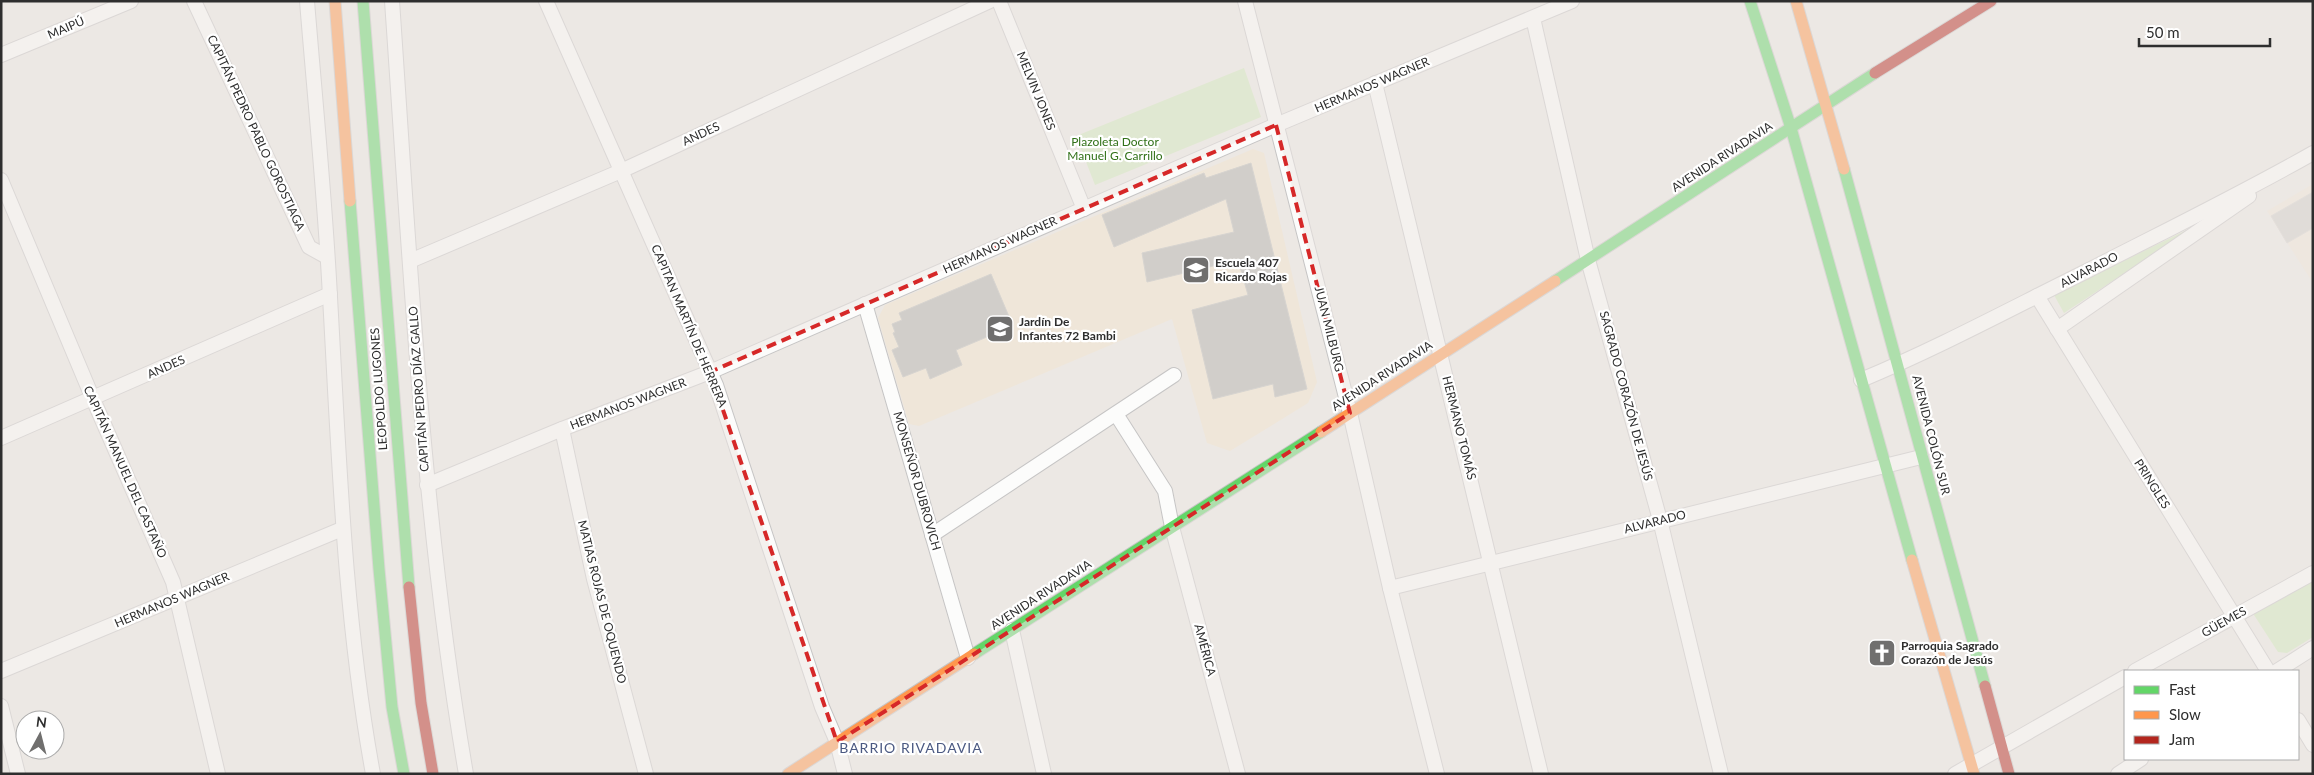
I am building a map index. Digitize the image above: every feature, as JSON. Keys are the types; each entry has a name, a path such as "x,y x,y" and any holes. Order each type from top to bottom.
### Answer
{"main road":[{"name":"LEOPOLDO LUGONES","path":"335,1 379,569 392,707 404,774"},
{"name":"LEOPOLDO LUGONES","path":"363,1 406,556 421,703 433,774"},
{"path":"1750,1 1791,128 1972,769"},
{"name":"AVENIDA COLÓN SUR","path":"1796,1 1899,364 1921,456 2009,774"},
{"name":"AVENIDA RIVADAVIA","path":"788,774 1441,355 1825,104 1991,1"}],"street":[{"name":"MAIPÚ","path":"1,55 131,1"},
{"name":"CAPITÁN PEDRO PABLO GOROSTIAGA","path":"194,1 309,247 327,257"},
{"path":"307,1 330,294 342,529 366,732 373,774"},
{"name":"CAPITÁN PEDRO DÍAZ GALLO","path":"392,1 426,485 456,716 466,774"},
{"name":"CAPITAN MARTÍN DE HERRERA","path":"546,1 710,372 822,707 837,742 845,774"},
{"name":"ANDES","path":"410,261 621,171 990,1"},
{"name":"MELVIN JONES","path":"999,1 1084,209"},
{"name":"JUAN MILBURG","path":"1245,1 1350,413 1390,588 1437,774"},
{"name":"HERMANOS WAGNER","path":"426,485 562,429 710,372 1276,124 1572,1"},
{"name":"SAGRADO CORAZÓN DE JESÚS","path":"1533,18 1588,260 1660,520 1721,774"},
{"name":"HERMANO TOMÁS","path":"1374,84 1492,562 1541,774"},
{"name":"ALVARADO","path":"1861,380 1899,364 2037,296 2265,180 2313,153"},
{"name":"CAPITÁN MANUEL DEL CASTAÑO","path":"1,180 93,399 173,582 218,774"},
{"path":"2057,329 2247,198 2265,180"},
{"name":"ANDES","path":"1,438 330,294"},
{"name":"PRINGLES","path":"2037,296 2267,670"},
{"name":"MONSEÑOR DUBROVICH","path":"865,304 968,658"},
{"path":"932,535 1174,375"},
{"path":"1116,414 1165,491 1172,527"},
{"name":"MATIAS ROJAS DE OQUENDO","path":"562,429 594,579 646,774"},
{"name":"ALVARADO","path":"1390,588 1921,456"},
{"name":"AMÉRICA","path":"1172,527 1238,774"},
{"name":"HERMANOS WAGNER","path":"1,671 342,529"},
{"name":"GÜEMES","path":"2137,670 2313,573"},
{"path":"1012,630 1044,774"},
{"path":"2278,670 2313,648"},
{"path":"1955,774 1972,769 2001,746 2124,678"},
{"path":"1,706 18,774"},
{"path":"2299,722 2313,745"},
{"path":"2118,774 2139,760"}],"highlighted area":[{"path":"1276,125 1350,413 837,742 710,372"}],"shaded area":[{"path":"1253,149 1264,153 1317,382 1308,403 1230,451 1207,443 1172,319 919,426 909,424 878,318 885,305"},
{"path":"2313,184 2313,283 2267,211"}],"green space":[{"name":"Plazoleta Doctor Manuel G. Carrillo","path":"1244,68 1261,117 1095,185 1076,136"},
{"path":"2199,224 2064,313 2054,295"},
{"path":"2313,579 2313,637 2287,653 2278,652 2254,615 2255,610"}],"building":[{"path":"1251,163 1307,389 1275,397 1273,384 1213,399 1192,310 1248,295 1238,260 1147,282 1142,253 1234,232 1226,199 1114,247 1102,215 1204,173 1206,178"},
{"path":"2313,192 2313,228 2287,243 2271,216"},
{"path":"991,274 1013,326 956,350 962,365 930,379 926,368 903,377 892,350 899,347 893,333 895,332 892,324 902,320 899,313"}],"traffic: fast":[{"path":"363,1 409,587"},
{"path":"1750,1 1791,128 1912,560"},
{"path":"1555,281 1875,73"},
{"path":"1844,169 1985,686"},
{"path":"350,201 379,569 392,707 404,774"},
{"path":"974,654 1321,432"}],"traffic: slow":[{"path":"335,1 350,201"},
{"path":"1796,1 1844,169"},
{"path":"1321,432 1555,281"},
{"path":"1912,560 1974,774"},
{"path":"788,774 974,654"}],"traffic: jam":[{"path":"1875,73 1991,1"},
{"path":"409,587 421,703 433,774"},
{"path":"1985,686 2009,774"}],"place":[{"name":"Escuela 407 Ricardo Rojas","path":"1196,270"},
{"name":"Jardín De Infantes 72 Bambi","path":"1000,329"},
{"name":"Parroquia Sagrado Corazón de Jesús","path":"1882,653"}],"district":[{"name":"BARRIO RIVADAVIA","path":"911,748"}]}
